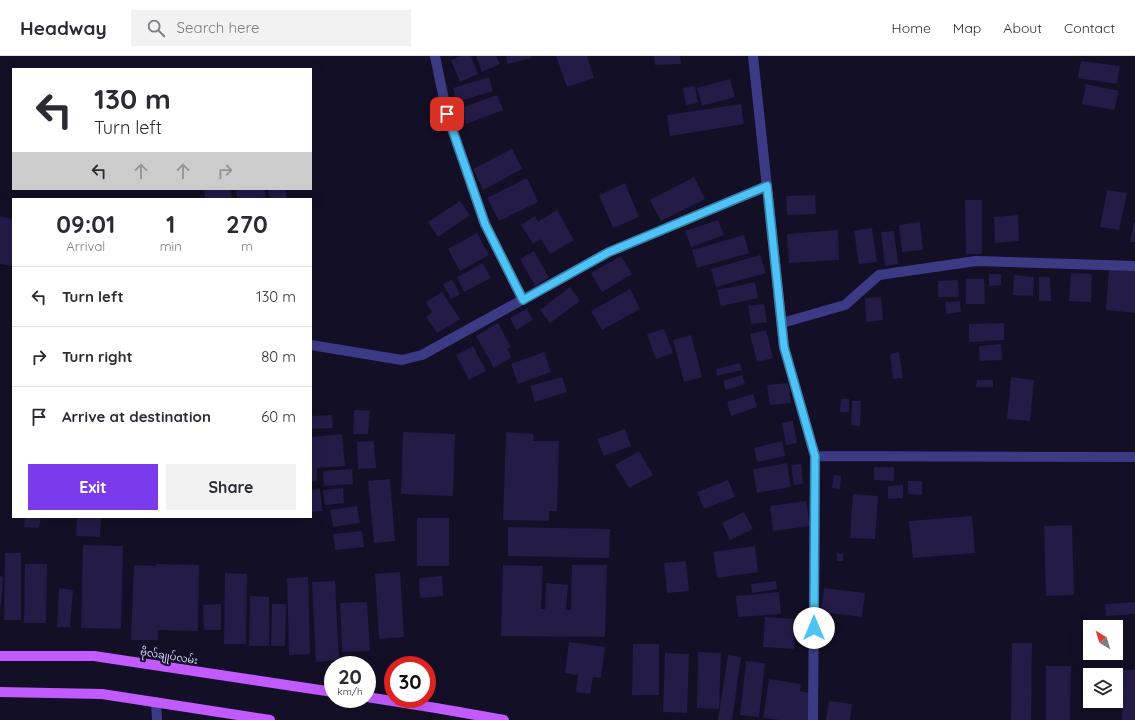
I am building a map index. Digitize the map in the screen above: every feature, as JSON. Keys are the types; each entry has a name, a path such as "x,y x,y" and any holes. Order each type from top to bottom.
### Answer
{"main road":[{"name":"ဗိုလ်ချုပ်လမ်း","path":"0,656 94,656 324,691"},
{"path":"0,692 102,694 270,720"},
{"path":"376,699 504,720"}],"street":[{"path":"435,56 447,114 485,224 523,300"},
{"path":"753,56 784,347 815,456 813,720"},
{"path":"312,345 402,360 422,355 609,252 767,186"},
{"path":"782,322 845,306 879,275 976,261 1135,266"},
{"path":"815,456 1135,456"},
{"path":"156,702 157,720"}],"building":[{"path":"461,56 471,56 478,74 460,82 451,60"},
{"path":"476,56 496,56 500,64 482,72"},
{"path":"506,56 531,56 531,58 507,64"},
{"path":"556,56 587,56 594,78 567,87"},
{"path":"654,56 680,56 681,64 655,65"},
{"path":"1081,61 1120,66 1117,84 1078,78"},
{"path":"489,77 493,91 457,102 453,88"},
{"path":"730,79 735,97 702,106 697,88"},
{"path":"1086,84 1119,91 1114,110 1082,104"},
{"path":"695,86 698,103 686,105 683,88"},
{"path":"497,95 503,110 466,124 461,108"},
{"path":"741,104 744,124 670,136 667,115"},
{"path":"512,149 522,169 483,190 473,169"},
{"path":"694,177 705,199 661,221 650,200"},
{"path":"527,178 538,202 499,221 487,198"},
{"path":"625,183 639,217 613,228 599,195"},
{"path":"204,190 231,190 232,198 205,198"},
{"path":"236,190 264,190 266,198 237,198"},
{"path":"268,190 285,190 287,198 270,198"},
{"path":"1107,190 1127,193 1119,230 1100,227"},
{"path":"815,195 816,214 787,215 786,196"},
{"path":"965,200 982,200 982,254 966,254"},
{"path":"460,201 470,215 438,237 428,222"},
{"path":"557,210 574,240 550,254 541,239 533,244 521,225 535,216 538,222"},
{"path":"1018,215 1019,241 995,243 994,217"},
{"path":"0,216 12,219 12,266 0,264"},
{"path":"718,220 724,235 691,247 685,231"},
{"path":"920,222 923,250 902,252 899,225"},
{"path":"1134,222 1135,242 1130,242"},
{"path":"872,228 877,262 859,264 854,231"},
{"path":"838,230 839,260 789,263 787,234"},
{"path":"894,231 898,264 885,266 881,232"},
{"path":"477,233 489,255 460,271 448,249"},
{"path":"744,235 749,253 697,268 692,250"},
{"path":"534,251 549,278 535,286 520,259"},
{"path":"760,255 766,273 716,287 711,269"},
{"path":"621,256 632,274 602,292 591,273"},
{"path":"483,263 491,278 464,292 457,277"},
{"path":"1109,269 1135,270 1135,313 1106,310"},
{"path":"1071,273 1092,274 1091,302 1069,301"},
{"path":"989,274 1001,274 1001,285 989,286"},
{"path":"1014,275 1034,277 1033,296 1013,295"},
{"path":"1039,277 1050,277 1051,301 1039,301"},
{"path":"452,279 460,294 451,299 443,284"},
{"path":"966,279 984,279 985,304 966,304"},
{"path":"958,280 959,297 938,297 938,281"},
{"path":"755,282 758,298 721,306 717,290"},
{"path":"570,287 580,301 550,323 540,310"},
{"path":"630,289 640,309 602,330 591,311"},
{"path":"442,292 460,319 437,333 426,317 432,312 426,302"},
{"path":"881,297 883,320 866,322 865,298"},
{"path":"960,301 961,312 946,314 945,302"},
{"path":"764,304 767,322 751,324 748,306"},
{"path":"527,309 533,320 516,330 510,318"},
{"path":"498,323 511,347 507,349 512,357 494,368 476,336"},
{"path":"1004,323 1004,340 969,342 969,324"},
{"path":"664,329 673,353 656,359 647,334"},
{"path":"766,330 773,358 757,362 750,334"},
{"path":"691,335 702,377 684,382 673,340"},
{"path":"1001,344 1002,360 980,361 979,346"},
{"path":"473,346 486,371 469,380 456,355"},
{"path":"544,352 551,372 518,384 511,364"},
{"path":"899,352 903,378 893,379 890,354"},
{"path":"740,363 742,370 717,376 716,369"},
{"path":"742,375 745,384 726,390 723,381"},
{"path":"562,377 567,392 535,402 530,386"},
{"path":"1011,377 1034,380 1030,421 1007,419"},
{"path":"977,380 993,380 993,387 976,387"},
{"path":"788,383 791,403 770,405 767,385"},
{"path":"753,394 757,407 731,416 727,402"},
{"path":"841,399 849,399 849,412 840,412"},
{"path":"852,401 861,401 860,426 851,425"},
{"path":"354,410 370,411 368,434 353,434"},
{"path":"332,415 333,428 312,429 312,416"},
{"path":"793,421 797,443 786,445 782,423"},
{"path":"625,429 631,446 604,456 597,439"},
{"path":"403,432 455,434 453,496 401,494"},
{"path":"506,432 534,434 533,441 559,441 557,511 549,511 549,521 503,520"},
{"path":"342,434 345,466 317,468 317,481 312,482 312,437"},
{"path":"374,441 376,468 358,469 357,442"},
{"path":"782,441 785,456 757,462 754,448"},
{"path":"639,451 653,475 629,488 615,465"},
{"path":"787,463 791,487 757,493 753,469"},
{"path":"801,464 803,484 794,485 791,465"},
{"path":"874,467 894,467 894,481 874,480"},
{"path":"352,469 353,484 324,486 323,471"},
{"path":"834,475 841,476 840,489 832,488"},
{"path":"390,479 395,541 374,543 368,481"},
{"path":"728,480 735,497 704,509 697,492"},
{"path":"908,481 922,481 922,495 908,494"},
{"path":"903,485 903,498 888,499 888,486"},
{"path":"343,488 344,503 325,505 323,490"},
{"path":"320,489 322,511 312,512 312,490"},
{"path":"853,494 878,496 875,539 850,538"},
{"path":"806,501 810,526 773,531 770,506"},
{"path":"357,506 360,523 333,527 330,510"},
{"path":"744,512 753,529 730,540 722,523"},
{"path":"972,516 975,553 913,558 909,521"},
{"path":"25,518 41,518 39,528 24,527"},
{"path":"77,518 101,518 100,537 76,536"},
{"path":"417,518 449,518 449,566 417,566"},
{"path":"1072,525 1074,595 1046,596 1044,526"},
{"path":"508,527 610,529 609,558 508,556"},
{"path":"362,531 364,547 335,550 333,534"},
{"path":"83,545 123,546 121,629 81,628"},
{"path":"755,546 758,572 717,578 713,552"},
{"path":"5,553 21,553 21,620 4,620"},
{"path":"837,553 843,554 843,561 837,561"},
{"path":"686,561 689,591 667,593 664,563"},
{"path":"25,564 47,564 46,623 24,623"},
{"path":"156,564 199,565 198,631 158,630 158,640 131,640 134,565 156,566"},
{"path":"503,565 543,566 541,609 545,609 546,583 568,585 566,610 571,610 572,565 607,565 605,637 501,636"},
{"path":"400,572 404,637 379,639 375,574"},
{"path":"225,573 247,574 246,644 224,644"},
{"path":"0,576 3,577 1,605 0,605"},
{"path":"442,576 443,596 420,598 419,578"},
{"path":"308,577 310,654 289,655 287,578"},
{"path":"335,581 339,656 324,656 324,661 316,662 312,582"},
{"path":"776,581 777,589 752,593 751,584"},
{"path":"59,588 73,590 70,627 57,627"},
{"path":"824,588 865,593 862,617 821,612"},
{"path":"779,592 781,614 738,617 736,596"},
{"path":"250,596 269,597 269,646 249,646"},
{"path":"367,602 370,651 342,652 340,603"},
{"path":"1135,602 1135,614 1106,616 1105,604"},
{"path":"221,604 221,630 204,630 203,605"},
{"path":"272,604 286,604 285,646 271,646"},
{"path":"765,617 796,619 794,649 763,647"},
{"path":"569,642 605,647 601,678 593,677 590,694 576,692 578,675 565,673"},
{"path":"1012,643 1032,643 1031,720 1011,720"},
{"path":"633,644 659,644 659,695 632,695"},
{"path":"698,652 721,653 719,709 697,708"},
{"path":"665,653 689,654 687,713 663,712"},
{"path":"728,655 741,657 732,720 718,720"},
{"path":"746,661 765,663 759,717 740,715"},
{"path":"1046,666 1071,666 1070,720 1046,720"},
{"path":"1123,670 1135,670 1135,720 1122,720"},
{"path":"769,679 801,684 800,691 811,693 808,720 780,720 763,718"},
{"path":"829,701 852,704 850,720 826,720"}],"route":[{"path":"447,114 485,224 523,300 609,252 767,186 784,347 815,456 814,628"}]}
